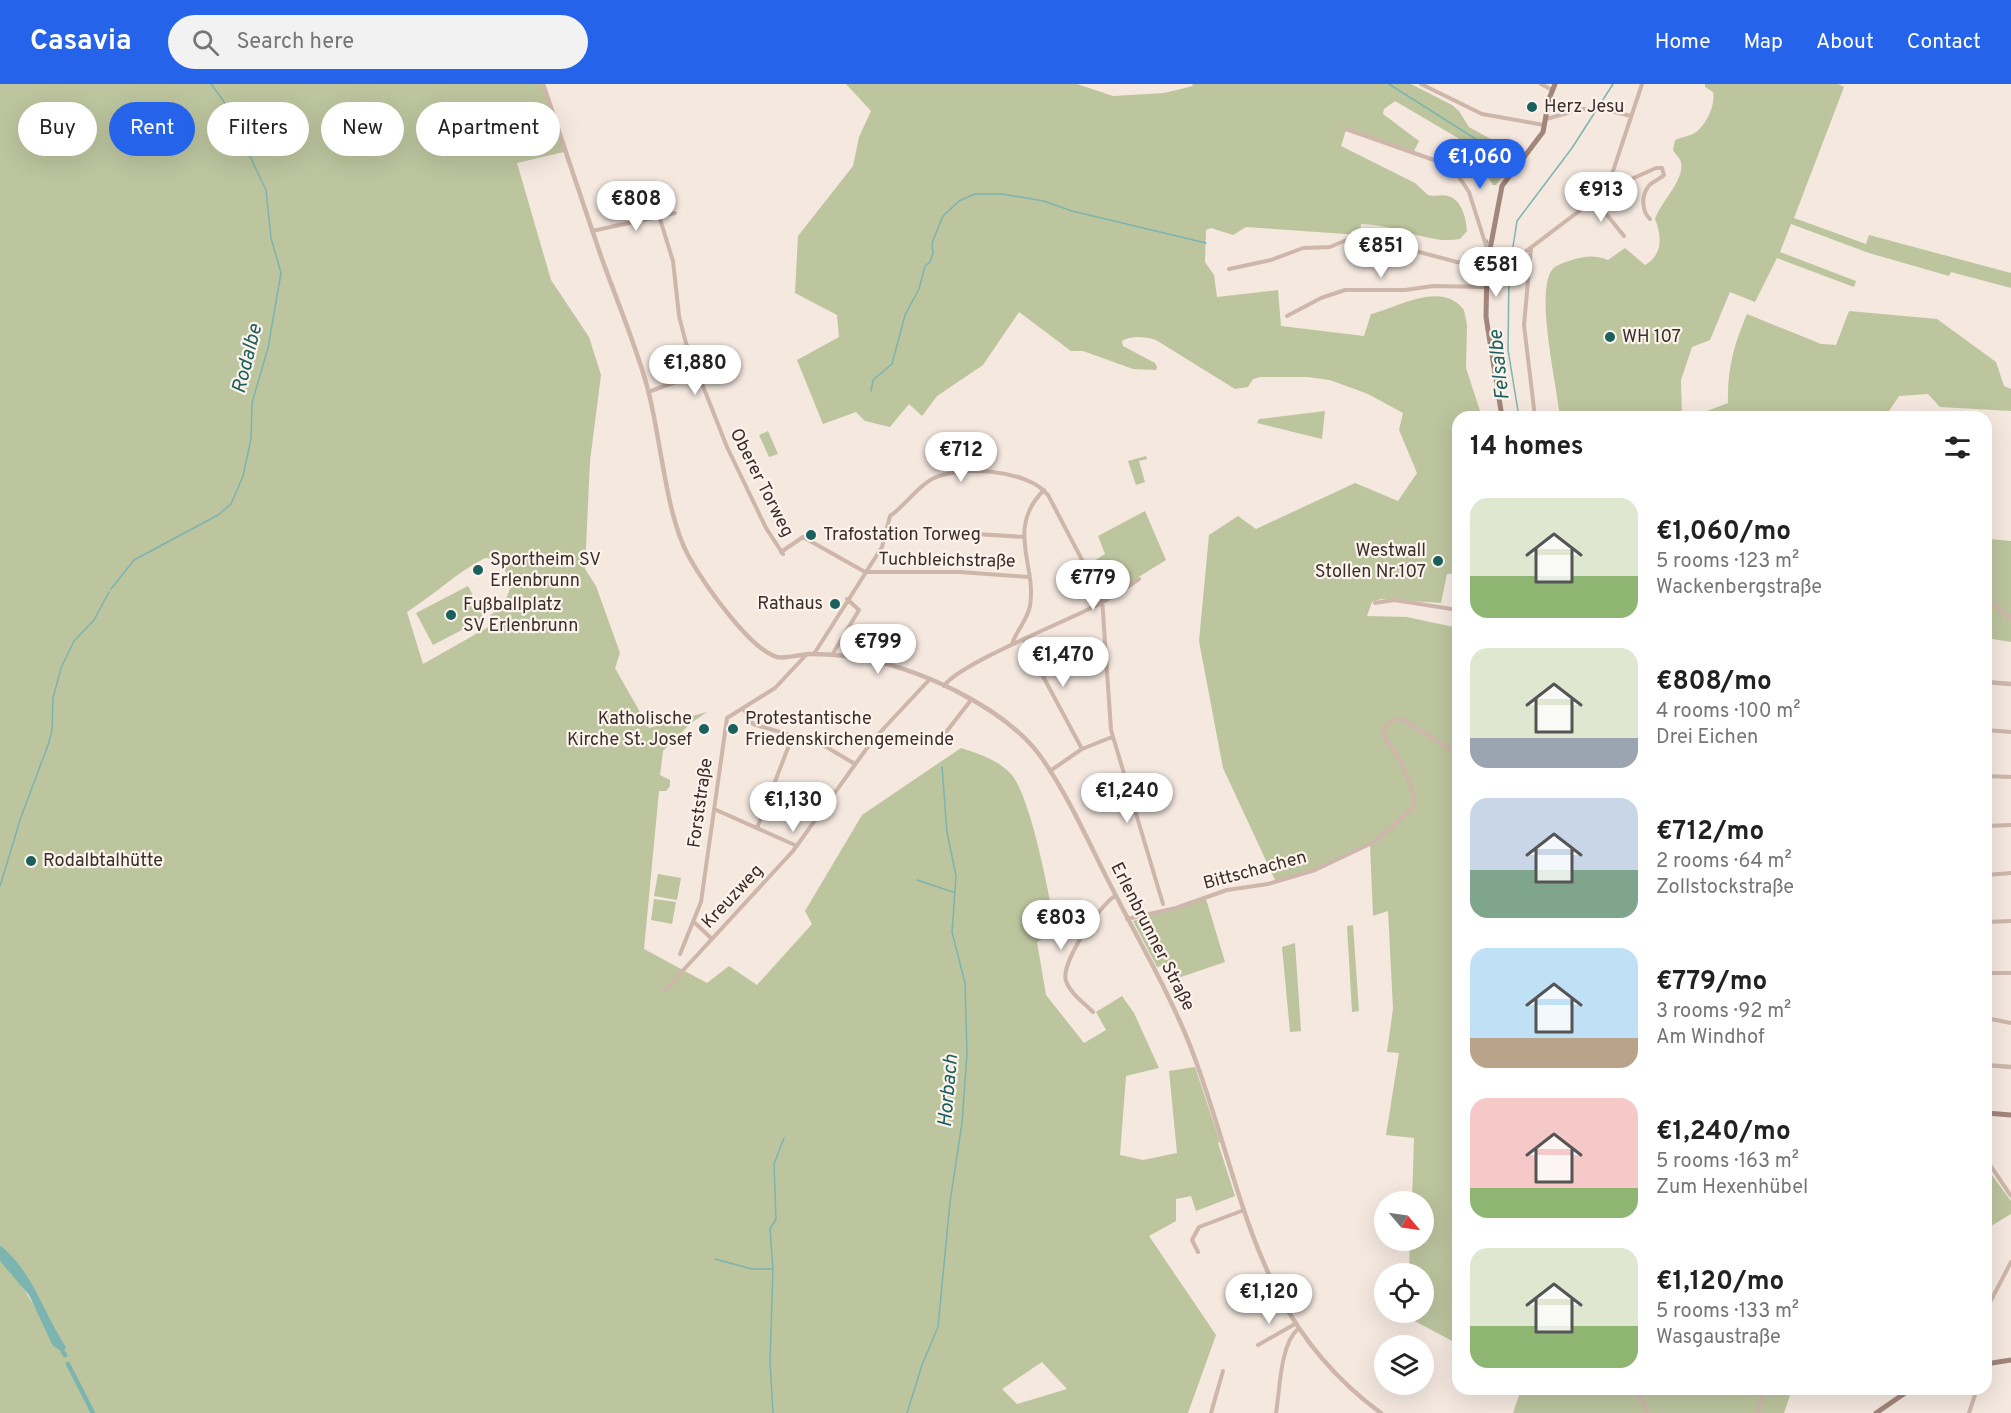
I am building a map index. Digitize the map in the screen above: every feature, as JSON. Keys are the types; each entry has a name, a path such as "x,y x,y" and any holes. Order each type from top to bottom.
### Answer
{"main road":[{"path":"1501,411 1486,324 1485,287 1489,255 1504,182 1534,144 1546,122 1553,87"},
{"path":"1992,1113 2011,1115"},
{"path":"1992,1363 2011,1360"},
{"path":"1876,1413 1902,1395"}],"street":[{"name":"Erlenbrunner Straße","path":"543,84 648,392 679,532 690,558 735,623 766,651 780,657 814,654 866,659 944,686 971,700 1020,734 1050,771 1187,1037 1267,1273 1296,1327 1332,1370 1381,1413"},
{"path":"1421,84 1482,114 1546,122 1576,110 1598,109 1631,116"},
{"path":"1541,84 1553,87"},
{"path":"1607,190 1642,84"},
{"path":"1343,128 1434,160 1455,171 1468,192 1489,255"},
{"path":"1229,269 1261,263 1303,248 1330,247 1349,239 1381,242 1487,268 1510,267 1531,248 1607,190 1656,168 1662,168 1664,175 1648,186 1646,192 1644,209 1650,219"},
{"path":"1594,199 1624,236"},
{"path":"592,231 675,213"},
{"name":"Oberer Torweg","path":"659,216 673,261 683,332 717,424 748,492 782,553 803,537 865,573"},
{"path":"1531,248 1524,325 1534,411"},
{"path":"1287,316 1321,298 1345,290 1405,290 1433,286 1485,287"},
{"path":"648,392 717,368"},
{"path":"814,654 882,547 890,516 904,506 928,481 965,471 993,472 1032,483 1044,490 1103,602 1112,737 1163,904"},
{"path":"1012,645 1030,605 1024,537 1027,518 1044,490"},
{"path":"944,532 1024,537"},
{"name":"Tuchbleichstraße","path":"865,573 960,572 1028,577"},
{"path":"944,686 955,676 1023,639 1103,602 1139,579"},
{"path":"832,655 859,610 847,599"},
{"path":"1375,603 1394,600 1452,609"},
{"path":"1992,603 2011,619"},
{"path":"1023,639 1082,749"},
{"name":"Forststraße","path":"680,954 694,922 703,893 726,721 730,714 775,688 807,654"},
{"name":"Kreuzweg","path":"665,990 797,846 885,726 929,680"},
{"path":"1992,682 2011,684"},
{"path":"940,740 971,700"},
{"path":"742,708 753,724 829,747 855,764"},
{"name":"Bittschachen","path":"1128,919 1176,908 1227,890 1290,878 1336,861 1374,842 1414,807 1413,793 1402,763 1384,737 1386,726 1394,719 1403,720 1452,750"},
{"path":"1992,730 2011,732"},
{"path":"757,828 793,735"},
{"path":"1050,771 1082,749 1112,737"},
{"path":"1992,776 2011,777"},
{"path":"714,809 797,846"},
{"path":"1992,826 2011,825"},
{"path":"1992,875 2011,873"},
{"path":"1093,1012 1068,985 1065,970 1069,958 1105,903 1115,896"},
{"path":"1992,922 2011,921"},
{"path":"694,922 712,939"},
{"path":"1992,973 2011,973"},
{"path":"1992,1019 2011,1023"},
{"path":"1992,1065 2011,1067"},
{"path":"1992,1168 2011,1196"},
{"path":"1198,1252 1192,1240 1199,1227 1244,1210"},
{"path":"1992,1298 2011,1262"},
{"path":"1258,1345 1296,1327"},
{"path":"1276,1413 1288,1341 1296,1327"},
{"path":"1211,1413 1223,1371"},
{"path":"1639,1395 1648,1413"},
{"path":"1758,1413 1762,1395"},
{"path":"1969,1413 1975,1395"}],"green space":[{"path":"0,84 543,84 549,102 416,102 416,156 547,156 517,163 551,280 589,337 601,375 590,461 585,569 596,586 620,653 615,668 649,728 707,712 691,723 663,751 660,775 670,780 670,786 666,791 659,791 644,949 707,983 729,966 757,985 812,924 805,911 862,815 961,748 1005,768 1018,785 1032,824 1056,932 1037,942 1046,995 1084,1043 1106,1030 1096,1012 1122,996 1134,1013 1159,1068 1126,1076 1120,1155 1143,1160 1177,1153 1169,1071 1195,1067 1220,1142 1218,1143 1235,1196 1196,1211 1191,1196 1176,1199 1176,1221 1149,1236 1216,1335 1188,1413 0,1413 0,1261 17,1279 44,1323 66,1347 30,1281 0,1245","holes":["485,558 499,559 508,576 510,589 504,601 490,616 492,625 423,664 407,612","1042,1362 1067,1389 1017,1404 1002,1389"]},
{"path":"846,84 1077,84 1113,96 1164,93 1193,86 1192,84 1411,84 1452,105 1459,111 1469,127 1509,149 1516,156 1496,185 1493,185 1470,149 1458,138 1395,101 1384,109 1383,114 1419,141 1414,151 1352,130 1346,130 1341,146 1415,183 1428,195 1445,195 1457,201 1466,221 1467,231 1460,239 1437,239 1387,227 1361,224 1360,235 1246,227 1233,235 1211,228 1206,230 1205,262 1214,275 1217,297 1278,290 1281,326 1364,336 1371,314 1419,298 1444,297 1455,301 1464,310 1467,325 1466,368 1480,411 1452,411 1452,574 1447,574 1441,603 1381,599 1372,602 1367,616 1407,617 1452,627 1452,1341 1418,1323 1434,1323 1434,1263 1409,1263 1410,1251 1434,1251 1434,1191 1412,1191 1414,1138 1386,1135 1399,1053 1387,1052 1393,1009 1388,911 1373,916 1370,844 1336,861 1276,882 1223,768 1199,641 1209,535 1238,516 1256,529 1355,483 1398,501 1417,473 1399,430 1403,413 1368,394 1330,380 1307,377 1261,377 1253,379 1248,387 1235,389 1156,340 1147,338 1134,337 1122,341 1123,346 1155,363 1157,367 1156,370 1133,369 1083,351 1071,351 1019,312 983,365 937,396 922,416 909,404 890,427 865,421 856,412 823,424 797,360 839,337 837,315 795,293 798,236 853,166 859,137 871,111"},
{"path":"1705,84 1838,84 1844,87 1794,218 1866,244 1869,235 2011,273 2011,288 1951,272 1949,276 1869,253 1791,224 1780,252 1856,281 1854,287 1777,258 1755,302 1730,292 1710,340 1692,347 1681,380 1682,411 1559,411 1548,340 1547,281 1552,270 1561,264 1582,258 1594,257 1608,260 1625,248 1645,265 1651,261 1658,251 1660,238 1655,219 1676,183 1681,169 1680,160 1673,150 1675,140 1697,131 1709,116 1713,103 1713,92 1705,87"},
{"path":"560,139 564,152 560,153"},
{"path":"1849,311 1937,319 1996,362 2004,386 2011,389 2011,411 1940,407 1928,394 1899,396 1889,411 1707,411 1728,403 1732,357 1747,314 1821,344 1836,345"},
{"path":"1325,411 1322,439 1257,423 1259,419"},
{"path":"768,431 778,454 769,457 759,435"},
{"path":"1146,456 1147,459 1139,461 1145,482 1136,485 1128,461"},
{"path":"1145,511 1166,560 1108,596 1088,565 1105,554 1098,536"},
{"path":"1992,539 2011,541 2011,642 1992,639"},
{"name":"Fußballplatz SV Erlenbrunn","path":"468,586 485,618 433,645 416,613"},
{"path":"658,874 681,878 677,900 654,896"},
{"path":"654,899 676,902 672,924 651,920"},
{"path":"1206,899 1225,962 1178,978 1168,964 1157,967 1133,921"},
{"path":"1353,925 1359,1011 1352,1012 1347,926"},
{"path":"1295,943 1301,1031 1290,1032 1282,947"},
{"path":"1992,1175 2011,1201 2011,1214 1992,1225"},
{"path":"1519,1395 1790,1395 1784,1413 1513,1413"}],"shaded area":[{"path":"1510,251 1517,257 1510,266 1508,263 1490,269 1493,254 1508,257"}],"water":[{"path":"0,1245 12,1256 30,1280 66,1347 63,1352 53,1346 29,1295 0,1261"}],"waterway":[{"name":"Rodalbe","path":"111,589 134,560 218,515 231,504 243,476 251,439 252,403 268,348 281,273 271,238 266,190 223,100 211,84"},
{"path":"1389,84 1512,162"},
{"name":"Felsalbe","path":"1512,253 1517,221 1572,148 1613,84"},
{"path":"871,391 873,380 892,364 905,315 919,289 925,266 930,262 933,253 932,243 943,216 959,201 975,194 1002,194 1044,201 1072,211 1206,243"},
{"path":"1493,256 1496,261 1506,260"},
{"name":"Felsalbe","path":"1509,273 1508,350 1518,411"},
{"name":"Rodalbe","path":"0,886 21,817 52,731 53,698 61,668 74,641 94,620 109,592"},
{"name":"Horbach","path":"907,1413 922,1365 938,1327 950,1202 962,1123 967,1054 965,983 952,932 956,876 947,832 942,767"},
{"path":"917,880 953,892"},
{"path":"773,1269 770,1229 776,1219 774,1164 784,1138"},
{"path":"715,1259 752,1269 773,1269 770,1361 773,1413"},
{"name":"Rodalbe","path":"68,1364 93,1413"}],"place":[{"name":"Herz Jesu","path":"1532,107"},
{"name":"WH 107","path":"1610,337"},
{"name":"Trafostation Torweg","path":"811,535"},
{"name":"Westwall Stollen Nr.107","path":"1438,561"},
{"name":"Sportheim SV Erlenbrunn","path":"478,570"},
{"name":"Rathaus","path":"835,604"},
{"name":"Fußballplatz SV Erlenbrunn","path":"451,615"},
{"name":"Katholische Kirche St. Josef","path":"704,729"},
{"name":"Protestantische Friedenskirchengemeinde","path":"733,729"},
{"name":"Rodalbtalhütte","path":"31,861"}]}
